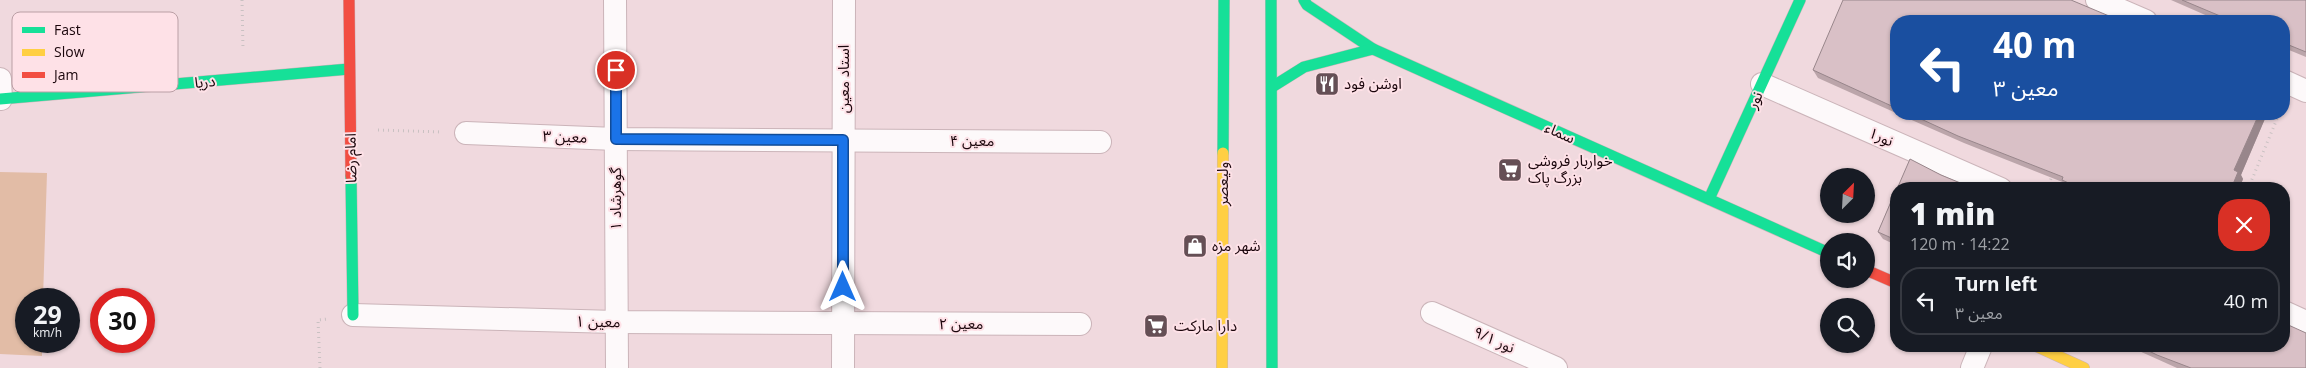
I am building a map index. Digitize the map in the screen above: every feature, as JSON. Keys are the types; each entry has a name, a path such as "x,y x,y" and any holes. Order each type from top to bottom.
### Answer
{"street":[{"name":"امام رضا","path":"349,0 353,315"},
{"name":"گوهرشاد ۱","path":"615,0 617,368"},
{"name":"استاد معین","path":"843,368 844,0"},
{"name":"ولیعصر","path":"1222,368 1224,0"},
{"path":"1271,0 1272,368"},
{"name":"سماء","path":"1304,0 1308,5 1373,49 1820,249"},
{"name":"نور","path":"1709,199 1800,0"},
{"path":"2097,0 2132,15"},
{"path":"1272,87 1304,67 1373,49"},
{"name":"دریا","path":"178,82 349,69"},
{"name":"نور۱","path":"1762,84 1985,182"},
{"path":"2290,84 2306,91"},
{"name":"معین ۳","path":"466,133 616,139 843,140"},
{"name":"معین ۴","path":"843,140 1100,142"},
{"path":"1875,274 1890,281"},
{"name":"نور ۹/۱","path":"1432,313 1556,368"},
{"name":"معین ۱","path":"353,315 616,322 843,323"},
{"path":"2290,315 2306,322"},
{"name":"معین ۲","path":"843,323 1080,324"},
{"path":"1972,368 1979,352"},
{"path":"2049,352 2084,368"}],"path":[{"path":"242,0 243,78"},
{"path":"2251,182 2277,120"},
{"path":"350,130 466,133"},
{"path":"2049,182 2054,172"},
{"path":"320,368 318,320 353,315"}],"shaded area":[{"path":"0,172 47,173 43,288 15,288 15,353 42,353 42,356 0,354"}],"building":[{"path":"1843,0 2071,0 2107,15 1890,15 1890,105 1813,70"},
{"path":"2182,0 2306,0 2306,52 2290,45 2290,15 2218,15"},
{"path":"1923,120 2256,120 2234,170 2238,172 2234,182 2066,182 2062,180 2063,177 1958,136"},
{"path":"1910,159 1958,182 1900,182"},
{"path":"1890,204 1890,237 1878,232"},
{"path":"2290,326 2306,333 2306,368 2191,368 2151,352 2290,352"}],"traffic: fast":[{"path":"1223,153 1224,0"},
{"path":"1271,0 1272,368"},
{"path":"1304,0 1307,5 1373,49 1820,249"},
{"path":"1709,199 1800,0"},
{"path":"1272,87 1304,67 1373,49"},
{"path":"178,84 349,69"},
{"path":"0,99 81,92"},
{"path":"351,176 353,315"}],"traffic: slow":[{"path":"1222,368 1223,153"},
{"path":"2049,352 2084,368"}],"traffic: jam":[{"path":"349,0 351,176"},
{"path":"1875,274 1890,280"}],"place":[{"name":"اوشن فود","path":"1327,84"},
{"name":"خواربار فروشی بزرگ پاک","path":"1510,170"},
{"name":"شهر مزه","path":"1195,246"},
{"name":"دارا مارکت","path":"1156,326"}],"route":[{"path":"616,70 616,139 843,140 843,287"}]}
